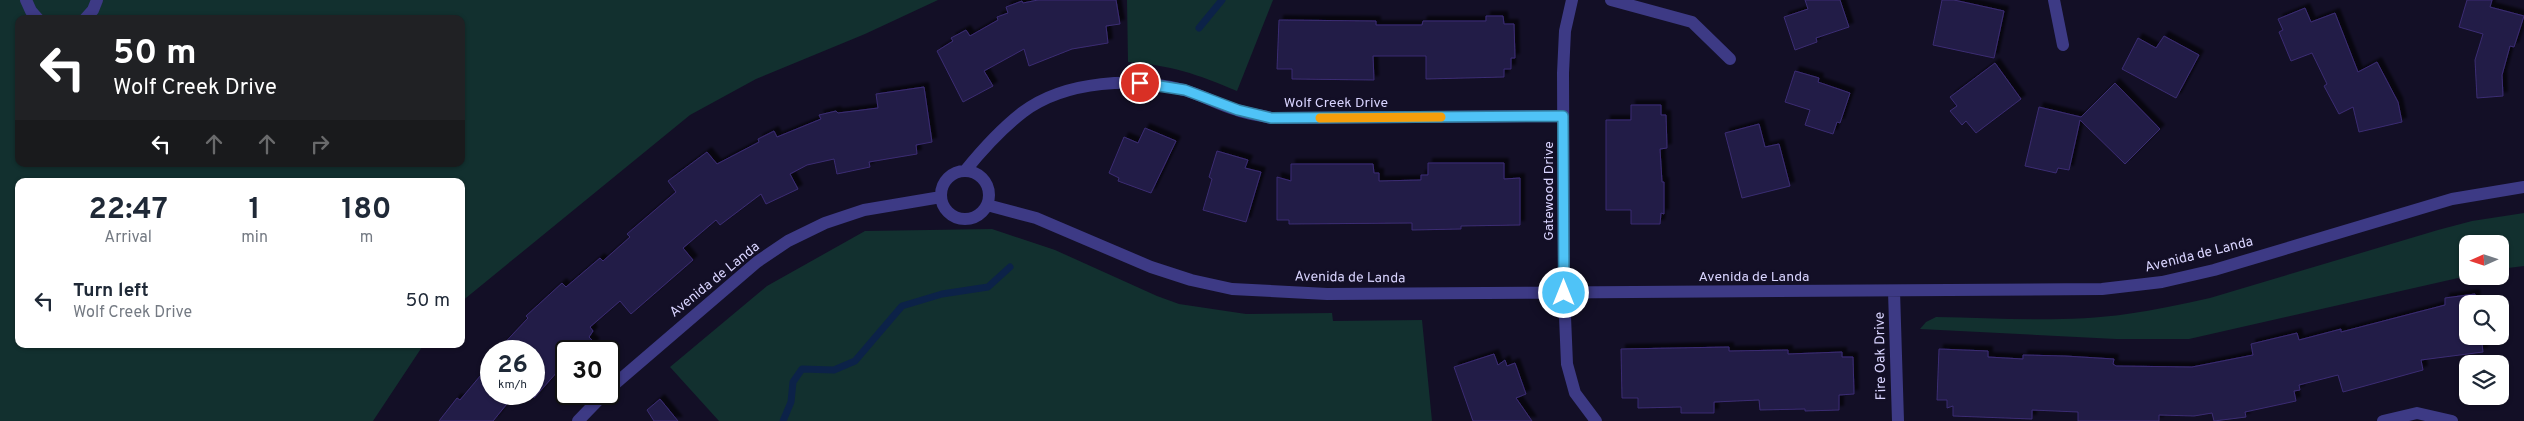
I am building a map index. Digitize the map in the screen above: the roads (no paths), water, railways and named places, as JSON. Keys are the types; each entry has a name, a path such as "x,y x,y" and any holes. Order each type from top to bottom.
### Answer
{"street":[{"path":"26,0 34,15"},
{"path":"89,15 93,10 96,0"},
{"name":"Gatewood Drive","path":"1572,0 1565,31 1563,116 1564,293 1567,364 1575,393 1596,421"},
{"path":"1611,0 1692,22 1730,59"},
{"path":"2054,0 2063,45"},
{"name":"Wolf Creek Drive","path":"965,171 999,132 1024,111 1052,97 1075,90 1116,82 1152,83 1185,90 1238,110 1271,118 1563,116"},
{"path":"965,171 979,176 985,182 988,189 987,205 976,216 960,218 947,211 941,197 945,182 957,173 965,171"},
{"name":"Avenida de Landa","path":"987,205 1036,218 1151,267 1191,280 1232,289 1327,294 2102,289 2162,282 2214,270 2452,199 2524,186"},
{"name":"Avenida de Landa","path":"620,380 757,262 788,241 825,223 864,210 941,197"},
{"name":"Fire Oak Drive","path":"1894,291 1898,421"},
{"path":"578,421 593,405"},
{"path":"2383,421 2417,413 2452,421"}],"waterway":[{"path":"1199,28 1222,0"},
{"path":"783,421 791,402 793,382 802,369 834,370 855,361 902,306 942,294 988,287 1010,267"}]}
